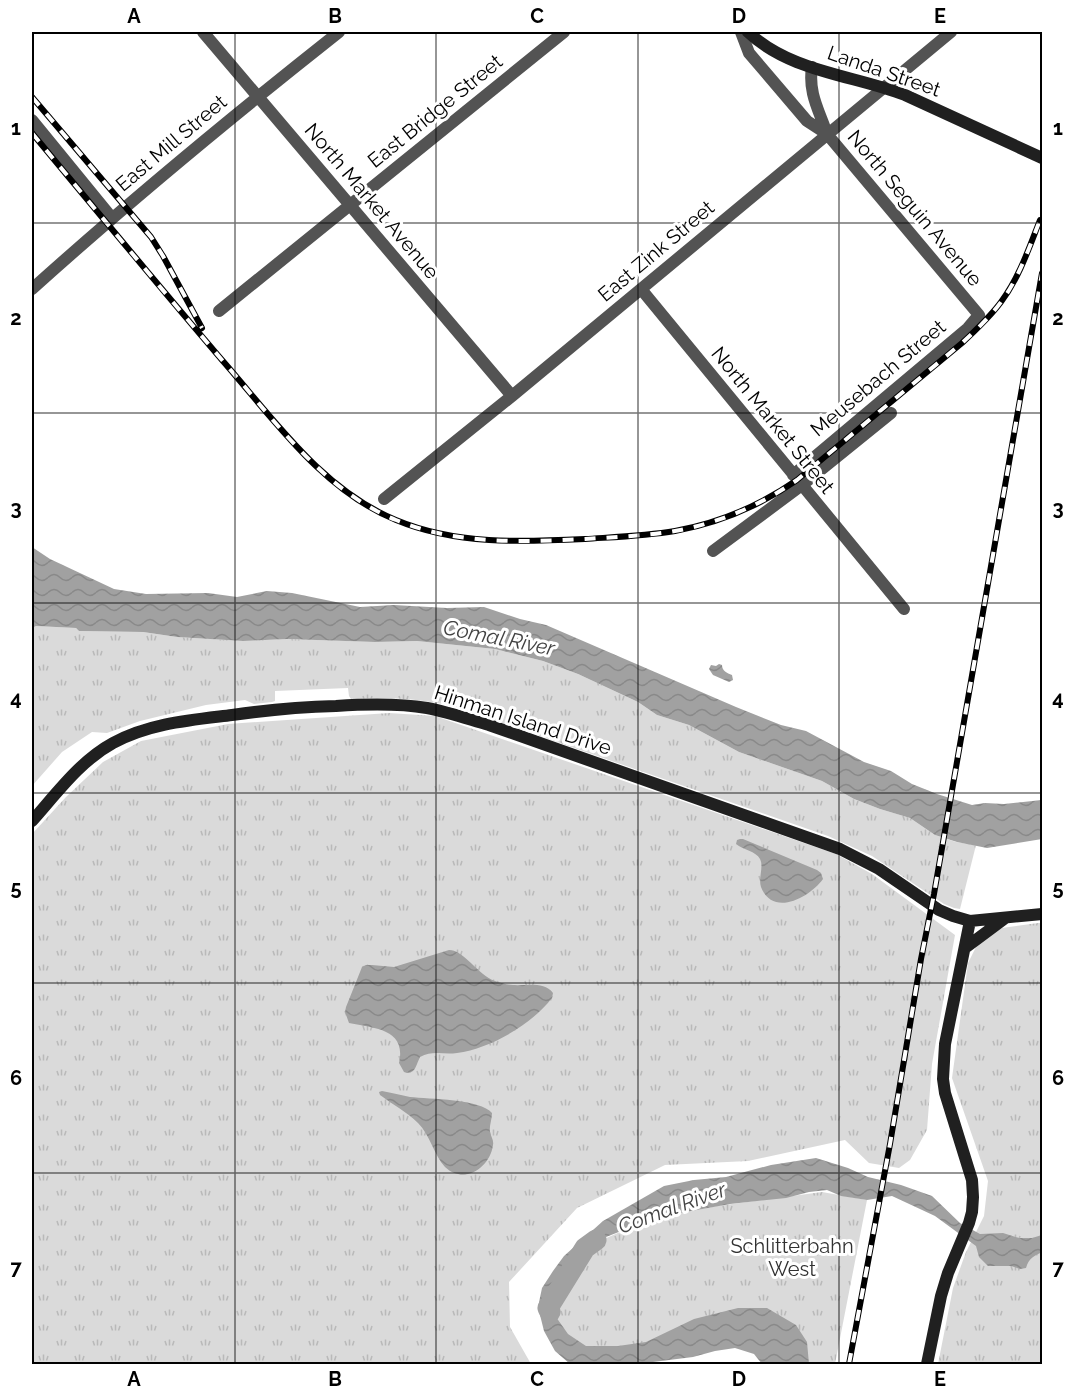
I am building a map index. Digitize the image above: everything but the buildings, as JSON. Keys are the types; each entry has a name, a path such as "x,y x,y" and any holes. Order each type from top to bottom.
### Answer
{"street":[{"name":"North Market Avenue","path":"203,32 512,396"},
{"name":"East Mill Street","path":"32,289 112,218 258,96 339,32"},
{"name":"East Bridge Street","path":"219,311 564,32"},
{"name":"North Seguin Avenue","path":"741,32 749,53 807,121 827,134 974,308"},
{"name":"Landa Street","path":"748,32 780,54 812,67 905,95 1042,159"},
{"name":"East Zink Street","path":"384,500 951,32"},
{"name":"North Seguin Avenue","path":"812,67 813,97 827,134"},
{"path":"32,120 112,218"},
{"name":"North Market Street","path":"641,289 904,609"},
{"name":"Meusebach Street","path":"793,474 968,328 979,315 974,308"},
{"name":"Meusebach Street","path":"713,550 802,485 891,413"},
{"name":"Hinman Island Drive","path":"32,821 82,765 112,743 143,730 166,724 284,708 370,704 427,708 489,725 840,849 879,869 939,910 970,921"},
{"path":"927,1365 941,1296 969,1223 972,1205 972,1180 945,1094 944,1079 945,1044 970,921 1042,914"},
{"path":"965,948 1004,919"}],"green space":[{"path":"36,626 76,628 79,631 143,632 177,637 243,641 287,639 417,641 495,649 543,661 578,674 638,702 657,715 689,725 739,752 822,781 854,799 910,818 935,835 956,842 976,845 960,909 944,904 872,856 828,836 456,707 404,699 351,699 348,688 275,691 275,701 272,702 254,704 245,700 206,705 140,721 107,733 92,732 62,752 32,786 32,628"},
{"path":"389,713 435,716 836,854 872,874 955,935 932,1064 927,1130 910,1160 899,1168 869,1163 845,1140 748,1161 665,1165 577,1208 509,1282 510,1327 531,1364 32,1364 32,834 103,762 141,741 228,724"},
{"path":"1042,923 1042,1364 938,1364 953,1288 966,1252 984,1216 988,1181 952,1078 968,963 979,941 1002,928"},
{"name":"Schlitterbahn West","path":"822,1192 867,1200 835,1364 802,1364 798,1334 581,1353 554,1324 554,1304 564,1282 582,1257 602,1240 647,1220 717,1206"}],"water":[{"path":"32,547 50,559 114,589 146,594 208,593 237,597 267,591 292,593 360,607 394,605 447,608 484,607 546,625 736,707 781,725 806,731 864,762 891,771 912,784 937,794 972,805 1042,800 1042,839 987,848 935,835 910,818 854,799 822,781 739,752 689,725 657,715 638,702 578,674 543,661 495,649 417,641 287,639 243,641 177,637 143,632 79,631 76,628 36,626 32,628"},
{"path":"719,664 725,672 732,675 733,680 729,682 713,675 709,669 711,665"},
{"path":"740,839 817,870 823,879 801,898 782,903 774,901 761,887 760,859 756,854 736,844"},
{"path":"449,950 460,954 495,981 508,985 545,987 553,993 552,998 522,1026 496,1041 457,1053 425,1055 420,1057 413,1071 404,1072 399,1063 398,1043 393,1036 377,1029 349,1023 345,1012 346,1007 362,967 372,965 394,967"},
{"path":"379,1092 410,1097 466,1102 486,1108 492,1113 490,1130 493,1143 487,1161 482,1167 468,1174 452,1172 441,1162 426,1133 418,1123 380,1095"},
{"path":"816,1158 868,1177 932,1196 960,1223 980,1234 1003,1233 1019,1238 1042,1235 1042,1252 1030,1260 1026,1268 988,1266 979,1257 976,1246 935,1216 892,1196 867,1200 841,1196 827,1190 686,1212 634,1226 606,1237 566,1270 554,1304 556,1317 568,1334 586,1346 618,1346 646,1342 694,1319 738,1308 767,1308 796,1325 807,1342 809,1364 762,1364 754,1354 735,1348 693,1357 637,1364 570,1364 555,1351 544,1331 538,1307 542,1288 564,1256 603,1221 664,1186 726,1177 771,1165"}],"waterway":[{"name":"Comal River","path":"550,1312 548,1308 585,1248 596,1240"}],"railway":[{"path":"32,97 151,237 202,328"},
{"path":"32,133 260,405 322,471 369,507 396,520 419,528 465,538 537,541 675,531 723,518 769,497 797,480 983,323 1013,283 1040,220"},
{"path":"849,1364 890,1144 1042,273"}]}
